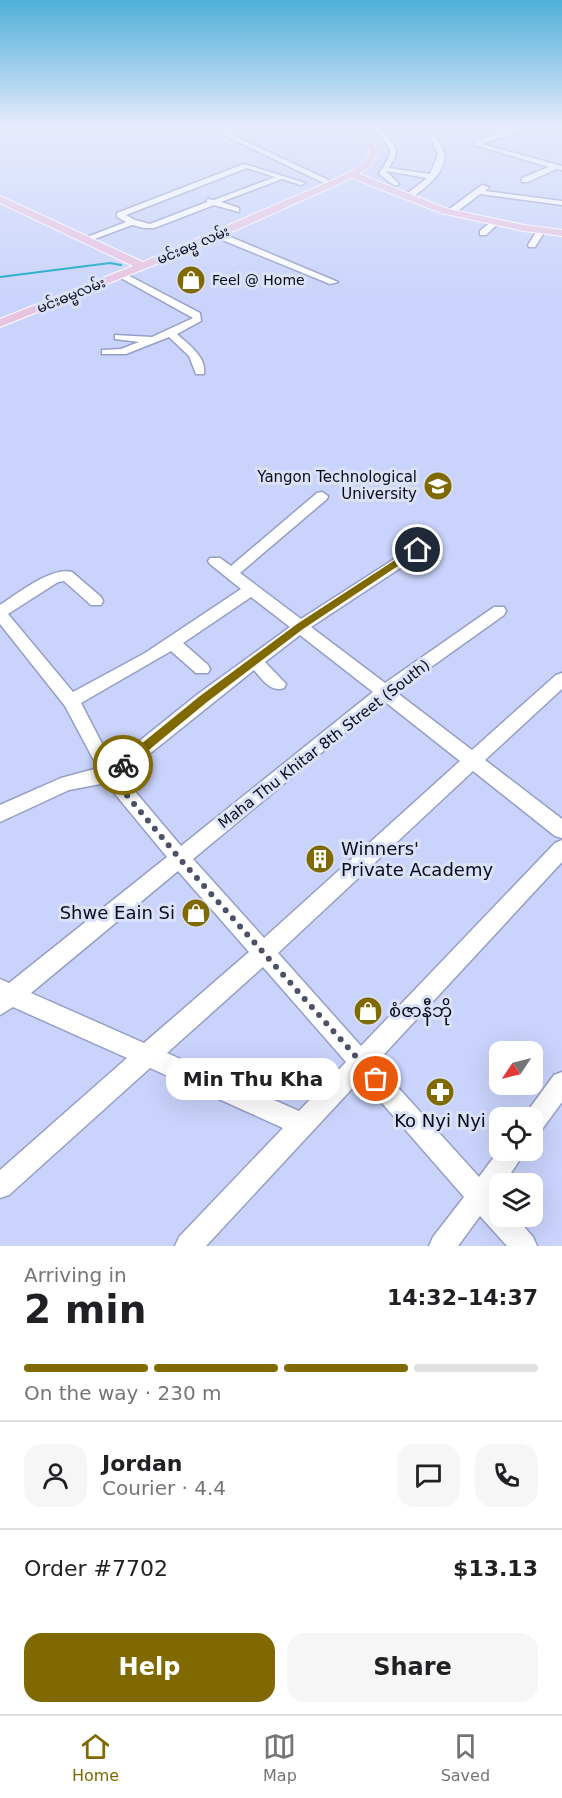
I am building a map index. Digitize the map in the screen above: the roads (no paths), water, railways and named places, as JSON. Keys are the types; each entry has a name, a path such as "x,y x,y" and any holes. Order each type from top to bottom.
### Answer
{"main road":[{"name":"မင်းဓမ္မ လမ်း","path":"143,266 331,185"},
{"path":"378,185 451,212 541,231 562,233"},
{"path":"0,199 143,266"},
{"name":"မင်းဓမ္မလမ်း","path":"0,323 143,266"}],"street":[{"path":"194,185 120,215 132,222 151,226 260,185"},
{"path":"408,197 423,185"},
{"path":"451,212 486,186"},
{"path":"181,191 192,195"},
{"path":"479,192 562,203"},
{"path":"203,198 236,210"},
{"path":"87,239 132,222"},
{"path":"483,233 496,222"},
{"path":"532,245 541,231"},
{"path":"218,235 333,282"},
{"path":"106,352 122,352 198,319 197,315 122,275"},
{"path":"170,333 191,350 198,360 200,372"},
{"path":"119,337 153,340"},
{"path":"231,573 322,496"},
{"path":"0,814 69,782 92,775 110,775 300,627 418,550"},
{"path":"216,561 562,830"},
{"path":"96,601 67,575 54,578 0,613 71,700 110,775 180,859 524,1246"},
{"path":"71,700 172,643 252,589"},
{"name":"Maha Thu Khitar 8th Street (South)","path":"4,996 180,859 383,693 499,611"},
{"path":"172,643 202,669"},
{"path":"254,661 278,684"},
{"path":"0,1186 147,1058 562,679"},
{"path":"188,1246 562,849"},
{"path":"4,996 302,1125"},
{"path":"543,1109 562,1083"},
{"path":"442,1246 506,1161"}],"waterway":[{"path":"0,277 110,263 121,265"}],"place":[{"name":"Feel @ Home","path":"191,280"},
{"name":"Yangon Technological University","path":"438,486"},
{"name":"Winners' Private Academy","path":"320,859"},
{"name":"Shwe Eain Si","path":"196,913"},
{"name":"စံဇာနီဘို","path":"368,1011"},
{"name":"Min Thu Kha","path":"376,1079"},
{"name":"Ko Nyi Nyi","path":"440,1092"}]}
